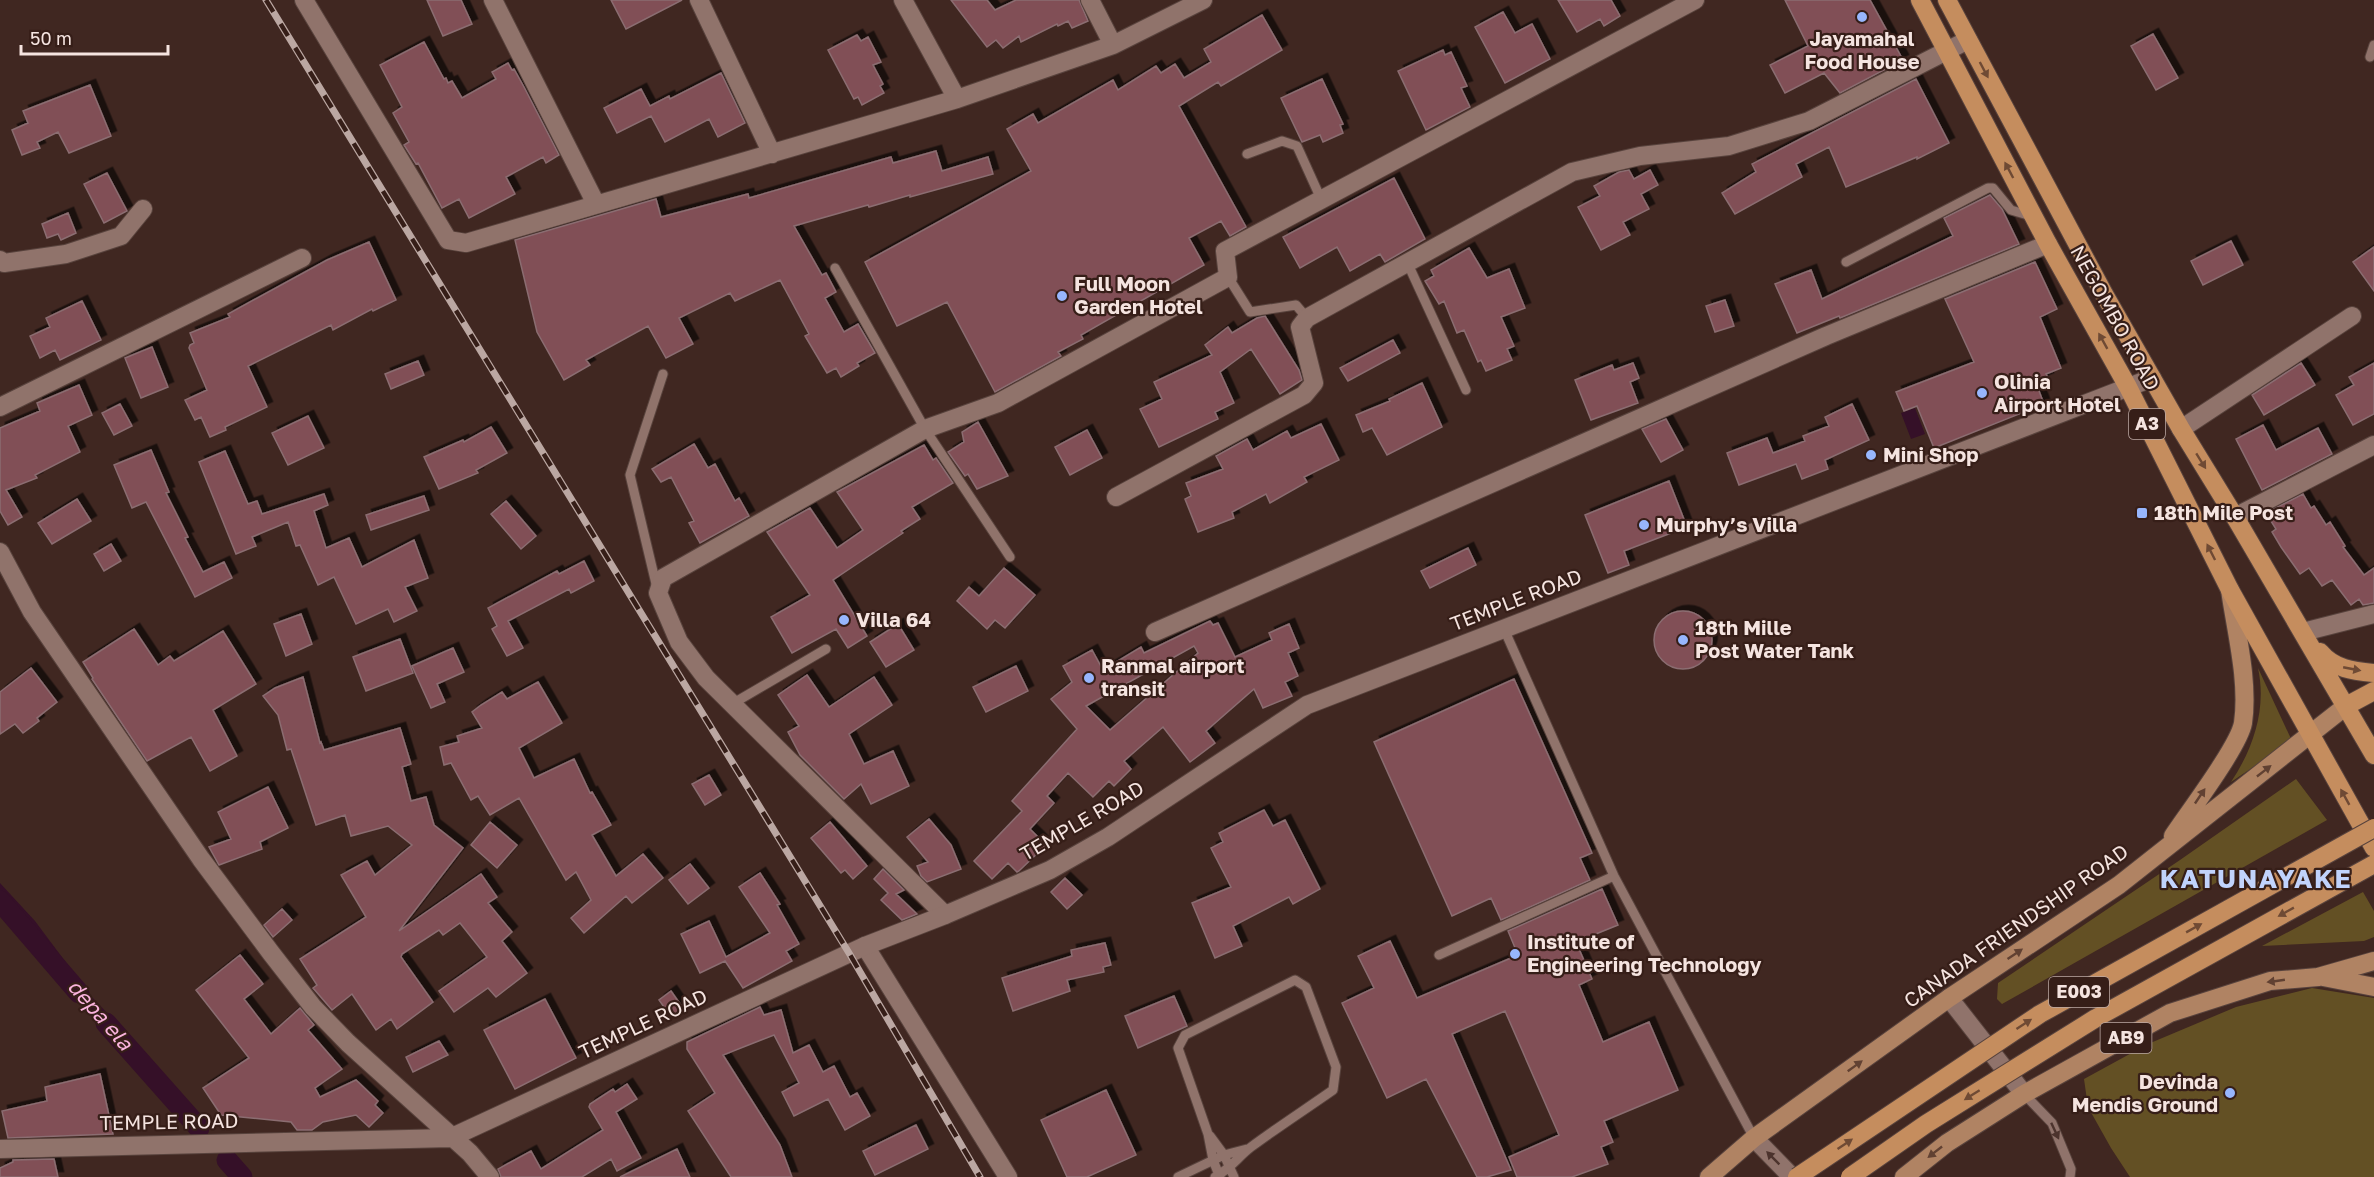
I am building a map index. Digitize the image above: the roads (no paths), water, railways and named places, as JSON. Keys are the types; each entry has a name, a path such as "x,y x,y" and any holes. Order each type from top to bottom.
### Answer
{"highway":[{"name":"NEGOMBO ROAD","path":"1920,0 2048,244 2128,387 2230,590 2374,848"},
{"name":"NEGOMBO ROAD","path":"1947,0 2152,378 2374,755"},
{"path":"2303,632 2328,662 2349,670 2374,673"},
{"path":"2346,706 2374,691"},
{"name":"E003","path":"1794,1177 2040,1014 2374,828"},
{"name":"E003","path":"1850,1177 1926,1124 2096,1018 2374,864"}],"main road":[{"path":"2119,885 2172,837 2228,754 2243,725 2245,687 2230,590"},
{"name":"CANADA FRIENDSHIP ROAD","path":"1708,1177 1754,1138 1949,998 2119,885 2346,706"},
{"name":"AB9","path":"1904,1177 1947,1143 2024,1094 2170,1013 2270,981 2318,976 2374,961"},
{"path":"2318,976 2374,987"}],"street":[{"path":"304,0 448,240 466,243 957,99 1113,45 1203,0"},
{"path":"493,0 596,204"},
{"path":"699,0 772,154"},
{"path":"903,0 957,99"},
{"path":"1090,0 1113,45"},
{"path":"945,915 706,678 679,642 658,593 663,578 925,429 999,403 1228,276 1225,251 1695,0"},
{"path":"1116,497 1304,395 1314,383 1300,327 1307,318 1572,172 1640,156 1729,147 1809,121 1968,40"},
{"path":"0,260 4,263 66,254 121,236 143,209"},
{"path":"1155,632 1826,336 2048,244"},
{"path":"0,407 302,258"},
{"path":"2181,429 2352,315"},
{"name":"TEMPLE ROAD","path":"0,1149 450,1138 865,946 1050,870 1108,837 1307,705 2152,378"},
{"path":"2235,517 2374,445"},
{"path":"0,552 32,612 201,859 313,1007 450,1138 470,1153 490,1177"},
{"path":"2303,632 2374,614"},
{"path":"865,946 1008,1177"},
{"path":"1949,998 2024,1094"},
{"path":"1754,1138 1794,1177"}],"lane":[{"path":"2370,57 2374,45"},
{"path":"1247,154 1282,141 1297,146 1321,199"},
{"path":"1846,262 1988,188 1993,188 2012,210 2033,216"},
{"path":"1407,262 1466,390"},
{"path":"835,268 925,429 1010,556"},
{"path":"1228,276 1250,312 1296,305 1307,318"},
{"path":"658,593 630,475 663,374"},
{"path":"1504,629 1614,876 1754,1138"},
{"path":"732,704 826,649"},
{"path":"1439,955 1614,876"},
{"path":"1295,980 1306,987 1336,1067 1333,1089 1250,1148 1232,1172 1218,1176 1208,1134 1178,1048 1185,1035 1295,980"},
{"path":"2024,1094 2052,1124 2071,1173 2079,1177"},
{"path":"1208,1134 1224,1155 1232,1172"},
{"path":"1178,1177 1224,1155 1250,1148"}],"water":[{"path":"1915,408 1925,434 1911,439 1901,413"},
{"path":"0,883 35,921 91,996 132,1039 123,1044 79,998 34,936 0,899"}],"waterway":[{"name":"depa ela","path":"0,901 79,993"},
{"name":"depa ela","path":"106,1023 199,1128"},
{"name":"depa ela","path":"227,1160 242,1177"}],"railway":[{"path":"266,0 849,953 980,1177"}],"place":[{"name":"Jayamahal Food House","path":"1862,17"},
{"name":"Full Moon Garden Hotel","path":"1062,296"},
{"name":"Olinia Airport Hotel","path":"1982,393"},
{"name":"Mini Shop","path":"1871,455"},
{"name":"18th Mile Post","path":"2142,513"},
{"name":"Murphy’s Villa","path":"1644,525"},
{"name":"Villa 64","path":"844,620"},
{"name":"18th Mille Post Water Tank","path":"1683,640"},
{"name":"Ranmal airport transit","path":"1089,678"},
{"name":"Institute of Engineering Technology","path":"1515,954"},
{"name":"Devinda Mendis Ground","path":"2230,1093"}],"district":[{"name":"KATUNAYAKE","path":"2256,879"}]}
